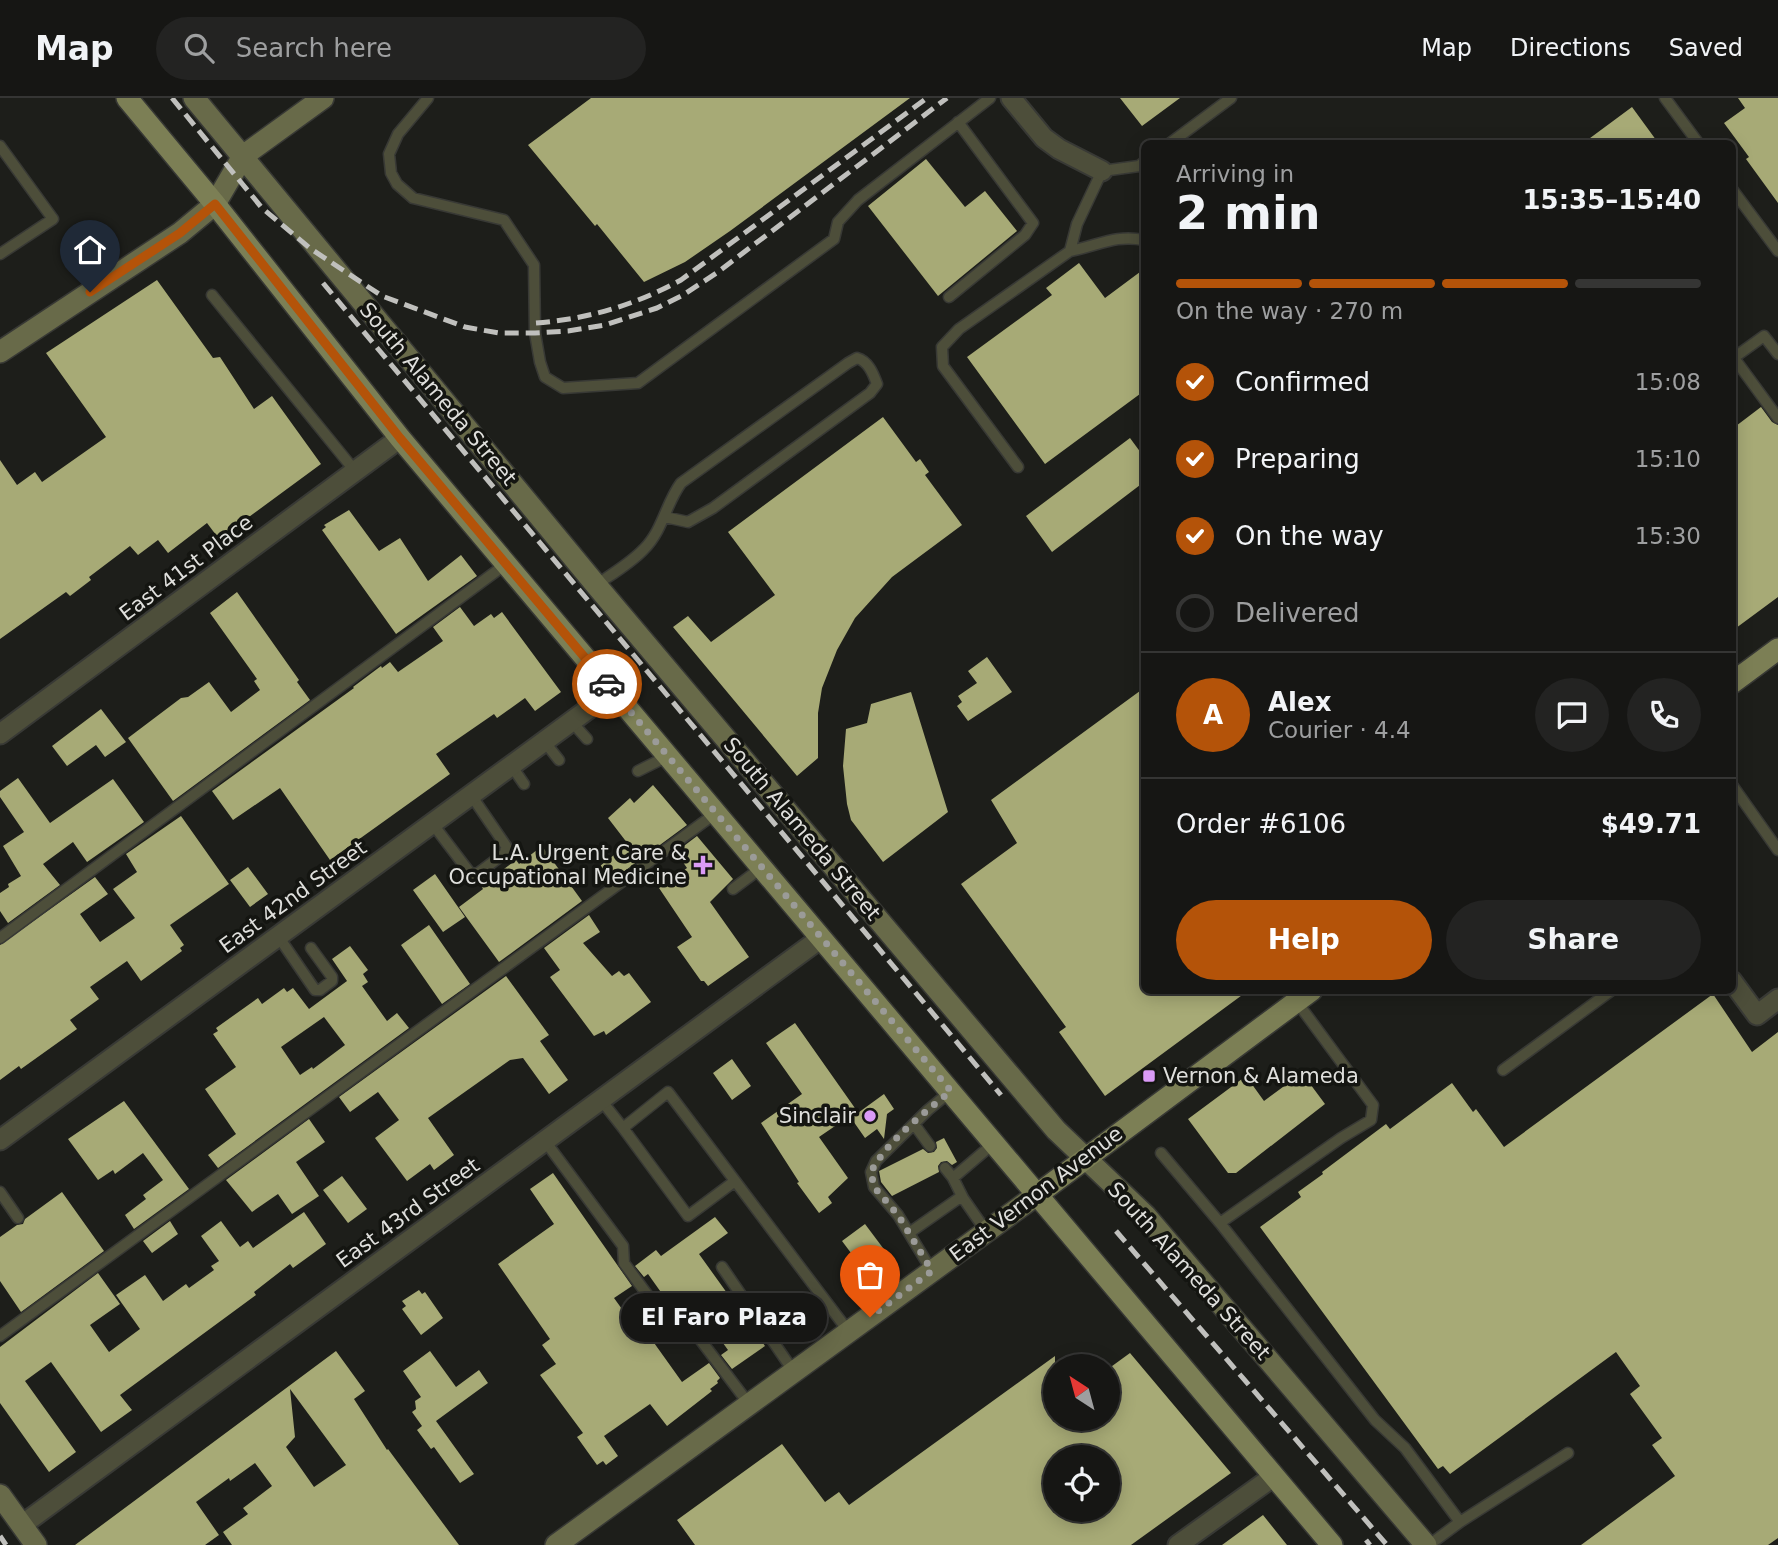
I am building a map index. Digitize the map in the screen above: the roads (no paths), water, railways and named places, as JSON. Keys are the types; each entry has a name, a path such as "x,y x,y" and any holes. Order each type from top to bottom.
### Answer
{"main road":[{"path":"127,98 215,204 400,438 1332,1545"},
{"path":"1736,680 1778,649"},
{"name":"East Vernon Avenue","path":"1038,1194 1305,996"}],"street":[{"name":"South Alameda Street","path":"194,98 596,585 1056,1130 1148,1219 1428,1545"},
{"path":"0,352 180,233 215,204 243,156 323,98"},
{"path":"1011,98 1044,138 1067,154 1102,171"},
{"name":"East 41st Place","path":"0,734 400,438"},
{"name":"East 42nd Street","path":"0,1140 613,691"},
{"name":"East 43rd Street","path":"22,1525 821,938"},
{"path":"1736,986 1757,1015 1778,999"},
{"name":"East Vernon Avenue","path":"556,1545 1038,1194"},
{"path":"1178,1545 1274,1476"},
{"path":"0,1495 36,1545"}],"lane":[{"path":"428,98 398,134 389,154 391,173 397,184 413,198 504,220 534,265 535,333 540,362 545,377 563,388 638,383 834,239 838,222 858,200 989,98"},
{"path":"1174,140 1231,98"},
{"path":"1665,98 1696,140"},
{"path":"949,297 1025,235 1033,223 958,122"},
{"path":"0,146 52,219 0,254"},
{"path":"1070,251 1077,223 1102,171 1141,164"},
{"path":"1736,194 1778,251"},
{"path":"1018,467 943,366 942,347 959,329 1070,251 1093,247 1114,238 1141,240"},
{"path":"212,295 355,471"},
{"path":"1736,357 1764,336 1778,354"},
{"path":"596,585 645,549 665,517 670,497 681,483 848,363 857,358 863,360 872,371 877,384 870,393 713,509 688,522 665,517"},
{"path":"1736,363 1778,418"},
{"path":"0,938 506,564"},
{"path":"571,720 586,739"},
{"path":"544,741 559,760"},
{"path":"638,771 668,756"},
{"path":"510,765 524,784"},
{"path":"1736,791 1778,850"},
{"path":"432,823 470,873 477,874 505,853 506,846 471,794"},
{"path":"0,1336 716,813"},
{"path":"733,890 762,867"},
{"path":"278,936 315,990 320,990 332,981 332,977 311,948"},
{"path":"1503,1070 1607,994"},
{"path":"1220,1223 1371,1120 1373,1105 1305,996"},
{"path":"932,1271 898,1215 874,1187 871,1172 876,1161 951,1091"},
{"path":"623,1128 668,1092 849,1332"},
{"path":"601,1100 688,1216 735,1181"},
{"path":"914,1124 930,1146"},
{"path":"545,1141 623,1246 624,1263 674,1331 696,1334 749,1405"},
{"path":"953,1178 994,1143"},
{"path":"1161,1153 1220,1223 1375,1420 1405,1448 1460,1522"},
{"path":"945,1168 986,1231"},
{"path":"0,1192 18,1218"},
{"path":"909,1233 962,1196"},
{"path":"722,1267 794,1372"},
{"path":"1428,1545 1568,1453"}],"railway":[{"path":"172,98 262,208 311,249 382,296 465,327 499,333 568,331 605,325 657,308 683,295 718,272 947,98"},
{"path":"536,323 611,309 646,297 681,280 927,98"},
{"path":"323,283 1001,1095"},
{"path":"1116,1231 1387,1545"},
{"path":"0,1536 6,1545"},
{"path":"1366,1540 1370,1545"}],"place":[{"name":"L.A. Urgent Care & Occupational Medicine","path":"703,865"},
{"name":"Vernon & Alameda","path":"1149,1076"},
{"name":"Sinclair","path":"870,1116"},
{"name":"El Faro Plaza","path":"870,1317"}]}
